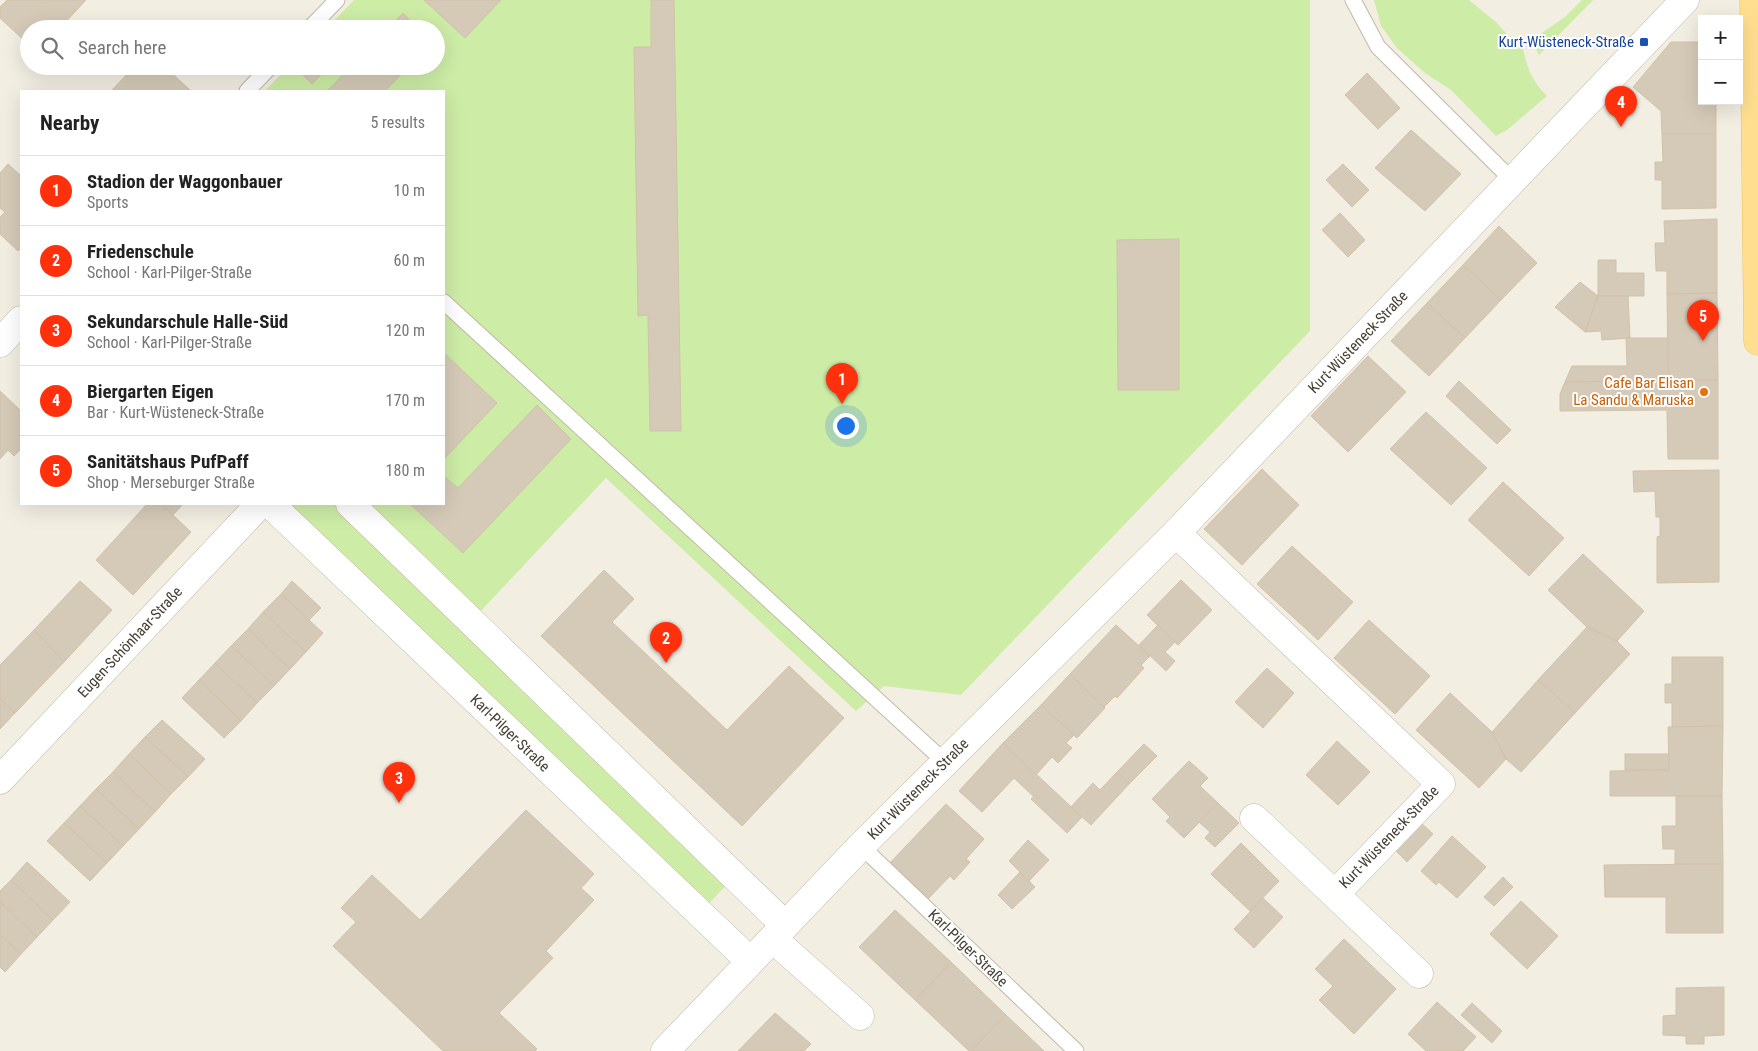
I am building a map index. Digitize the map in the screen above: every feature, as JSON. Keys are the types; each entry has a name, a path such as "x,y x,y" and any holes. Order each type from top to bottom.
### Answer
{"main road":[{"path":"1754,0 1758,341"}],"street":[{"name":"Kurt-Wüsteneck-Straße","path":"665,1051 861,846 1176,533 1685,0"},
{"path":"0,343 20,321"},
{"name":"Eugen-Schönhaar-Straße","path":"0,780 259,505"},
{"name":"Karl-Pilger-Straße","path":"271,505 750,961"},
{"path":"351,505 779,932 860,1016"},
{"name":"Kurt-Wüsteneck-Straße","path":"1176,533 1441,784 1335,894"},
{"name":"Kurt-Wüsteneck-Straße","path":"1254,818 1419,974"}],"lane":[{"path":"318,20 338,0"},
{"path":"1353,0 1378,47 1512,180"},
{"path":"247,90 263,75"},
{"path":"445,303 945,762"},
{"name":"Karl-Pilger-Straße","path":"861,846 1076,1051"}],"green space":[{"path":"354,0 1310,0 1310,331 961,695 884,686 856,711 606,478 477,615 368,505 445,505 445,90 266,90 280,75 445,75 445,20 335,20"},
{"path":"1374,0 1469,0 1497,23 1512,40 1522,43 1530,72 1547,96 1507,130 1496,136 1451,90 1425,73 1397,48 1381,26"},
{"path":"1582,0 1593,0 1539,55 1532,40 1565,17"},
{"path":"277,505 346,505 729,882 704,909"}],"building":[{"path":"7,0 86,0 67,20 20,20 20,37 0,18 0,7"},
{"path":"424,0 501,0 465,38"},
{"path":"651,0 674,0 681,431 650,431 648,315 638,316 634,47 651,47"},
{"path":"403,13 410,20 396,20"},
{"path":"1671,42 1698,42 1698,105 1716,105 1716,134 1662,134 1661,111 1633,87"},
{"path":"1367,73 1400,108 1378,129 1345,95"},
{"path":"126,75 174,75 190,90 112,90"},
{"path":"303,75 320,75 312,84"},
{"path":"343,75 400,75 386,90 328,90"},
{"path":"1411,130 1461,174 1425,211 1375,168"},
{"path":"1662,134 1716,134 1716,208 1662,209 1662,180 1655,180 1655,162 1663,162"},
{"path":"8,164 20,175 20,249 18,251 0,234 0,217 5,212 0,208 0,173"},
{"path":"1343,164 1369,190 1352,207 1326,180"},
{"path":"1340,213 1365,240 1348,257 1322,230"},
{"path":"1717,219 1717,293 1667,294 1667,271 1656,271 1655,243 1665,243 1664,221"},
{"path":"1499,226 1537,263 1501,300 1463,265"},
{"path":"1179,239 1179,390 1118,390 1117,240"},
{"path":"1598,260 1616,260 1616,273 1644,273 1644,296 1598,296"},
{"path":"1463,265 1501,300 1465,338 1427,303"},
{"path":"1580,282 1598,296 1585,332 1555,307"},
{"path":"1717,293 1718,380 1668,380 1667,294"},
{"path":"1598,296 1628,296 1630,338 1602,340 1601,331 1585,332"},
{"path":"1427,303 1465,338 1429,376 1391,341"},
{"path":"1626,338 1668,338 1668,380 1565,382 1572,366 1627,366"},
{"path":"445,354 497,403 445,458"},
{"path":"1368,356 1406,392 1348,452 1311,416"},
{"path":"1718,380 1718,459 1668,459 1667,410 1560,411 1560,394 1565,382"},
{"path":"1459,381 1511,430 1497,444 1446,396"},
{"path":"0,391 20,410 20,450 14,456 8,450 0,459"},
{"path":"537,405 571,439 463,553 411,505 445,505 445,477 458,488"},
{"path":"1426,412 1487,468 1451,505 1390,449"},
{"path":"1262,469 1299,505 1242,565 1204,529"},
{"path":"1719,470 1719,582 1657,583 1657,537 1660,536 1660,517 1656,517 1655,491 1634,492 1633,471"},
{"path":"1503,482 1564,538 1529,576 1468,520"},
{"path":"146,505 162,505 191,532 133,595 96,560"},
{"path":"162,505 182,505 173,515"},
{"path":"1292,546 1353,602 1318,640 1257,584"},
{"path":"1583,554 1644,611 1617,641 1587,627 1548,590"},
{"path":"604,570 634,599 612,622 727,730 789,666 844,718 742,826 541,636"},
{"path":"1181,580 1212,610 1178,645 1147,615"},
{"path":"80,581 112,610 64,662 34,630"},
{"path":"292,581 321,608 309,620 281,594"},
{"path":"281,594 323,633 306,652 263,612"},
{"path":"263,612 306,652 290,669 248,629"},
{"path":"1369,620 1430,676 1395,714 1334,658"},
{"path":"1116,625 1150,656 1141,665 1144,668 1117,698 1115,696 1104,707 1070,674"},
{"path":"1158,625 1175,642 1165,652 1175,661 1166,671 1139,645"},
{"path":"1587,627 1617,641 1630,654 1575,713 1538,680"},
{"path":"248,629 290,669 274,686 231,646"},
{"path":"34,630 64,662 15,713 0,699 0,665"},
{"path":"231,646 274,686 257,703 215,663"},
{"path":"1672,657 1723,657 1723,726 1672,727 1672,703 1665,703 1665,684 1672,684"},
{"path":"215,663 257,703 241,721 199,680"},
{"path":"1267,668 1294,693 1263,728 1235,702"},
{"path":"1070,674 1105,708 1077,738 1041,705"},
{"path":"199,680 241,721 224,738 182,698"},
{"path":"1538,680 1575,713 1521,772 1506,759 1492,732"},
{"path":"1450,693 1492,732 1506,759 1479,788 1416,730"},
{"path":"0,699 15,713 0,729"},
{"path":"1041,705 1074,735 1066,743 1072,748 1058,763 1052,757 1036,775 1003,743"},
{"path":"162,720 205,759 188,777 145,737"},
{"path":"1723,726 1722,796 1610,796 1610,771 1669,770 1668,727"},
{"path":"145,737 188,777 171,794 129,754"},
{"path":"1337,741 1370,772 1338,805 1306,775"},
{"path":"1003,743 1082,817 1067,833 1031,799 1034,797 1014,778 982,812 959,791"},
{"path":"1144,744 1157,756 1129,784 1117,772"},
{"path":"129,754 171,794 155,812 113,772"},
{"path":"1625,754 1669,754 1669,770 1625,770"},
{"path":"1189,761 1208,778 1200,786 1218,803 1184,838 1166,821 1170,817 1152,799"},
{"path":"113,772 155,812 139,829 96,789"},
{"path":"1117,772 1129,784 1091,825 1071,807 1093,783 1100,790"},
{"path":"96,789 139,829 123,846 80,806"},
{"path":"1676,796 1722,796 1723,864 1675,864 1675,849 1663,849 1662,826 1676,826"},
{"path":"1218,803 1239,823 1215,847 1205,838 1210,832 1199,822"},
{"path":"946,804 984,839 966,859 970,862 954,880 950,876 927,900 889,864"},
{"path":"80,806 123,846 107,863 64,823"},
{"path":"526,810 594,874 581,888 594,900 546,951 553,958 499,1013 537,1049 535,1051 443,1051 333,946 356,922 341,908 372,875 420,920"},
{"path":"64,823 107,863 90,881 47,841"},
{"path":"1421,823 1433,834 1407,862 1395,850"},
{"path":"1452,836 1486,867 1457,898 1439,882 1436,885 1421,871"},
{"path":"1028,840 1049,860 1029,881 1009,861"},
{"path":"1241,843 1279,881 1250,911 1211,874"},
{"path":"27,862 70,902 53,920 11,880"},
{"path":"1723,864 1723,933 1666,933 1666,897 1605,897 1604,865"},
{"path":"1020,872 1035,887 1012,909 998,895"},
{"path":"1503,877 1513,887 1494,906 1484,897"},
{"path":"11,880 53,920 37,937 0,902 0,891"},
{"path":"1263,898 1283,917 1254,948 1234,929"},
{"path":"1521,901 1558,936 1527,969 1490,934"},
{"path":"0,902 37,937 21,954 0,935"},
{"path":"895,910 951,962 915,1000 859,947"},
{"path":"0,935 21,954 5,972 0,967"},
{"path":"1344,939 1396,989 1354,1034 1319,1000 1333,986 1315,969"},
{"path":"951,962 1006,1015 971,1051 915,1000"},
{"path":"1724,987 1724,1035 1704,1036 1704,1044 1686,1044 1686,1036 1663,1035 1663,1016 1676,1015 1676,988"},
{"path":"1437,1002 1476,1037 1463,1051 1426,1051 1408,1034"},
{"path":"1472,1003 1502,1031 1492,1043 1461,1015"},
{"path":"775,1013 811,1044 804,1051 738,1051"},
{"path":"1006,1015 1044,1051 971,1051"}],"place":[{"name":"Kurt-Wüsteneck-Straße","path":"1644,42"},
{"name":"Biergarten Eigen","path":"1621,127"},
{"name":"Sanitätshaus PufPaff","path":"1703,341"},
{"name":"Cafe Bar Elisan La Sandu & Maruska","path":"1704,392"},
{"name":"Stadion der Waggonbauer","path":"842,404"},
{"name":"Friedenschule","path":"666,663"},
{"name":"Sekundarschule Halle-Süd","path":"399,803"}]}
